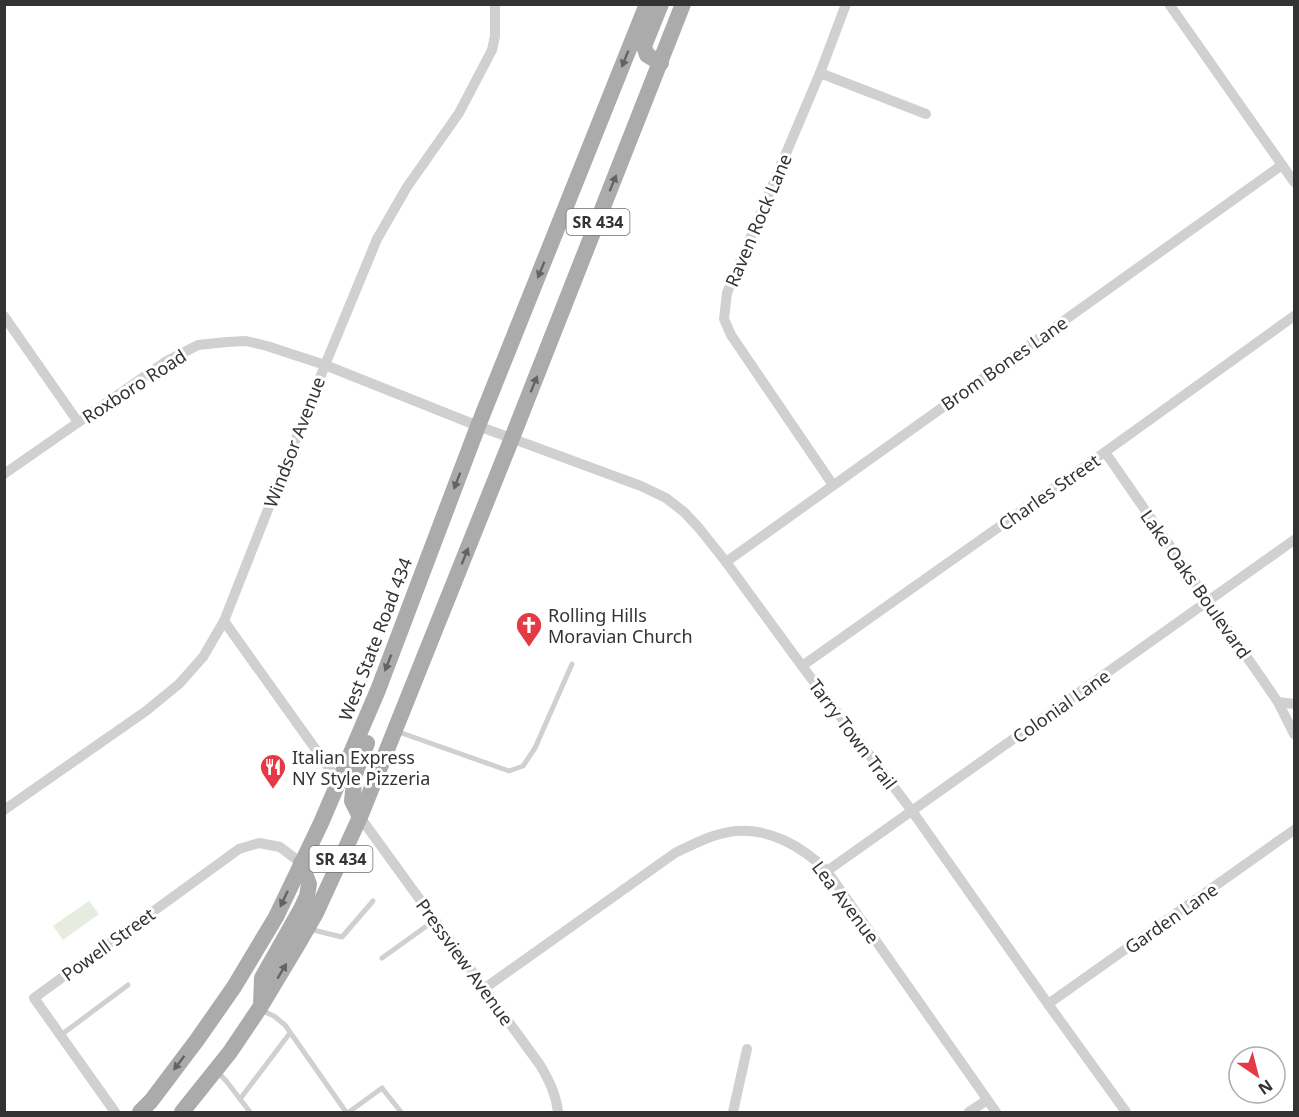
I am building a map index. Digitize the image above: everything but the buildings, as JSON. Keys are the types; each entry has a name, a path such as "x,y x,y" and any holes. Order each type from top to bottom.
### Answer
{"main road":[{"name":"West State Road 434","path":"140,1113 197,1040 234,987 276,917 339,782 378,690 478,426 647,4"},
{"path":"660,4 644,46 647,55 661,63"},
{"name":"SR 434","path":"182,1113 260,1008 307,928 360,817 683,4"},
{"path":"360,817 352,801 355,774 376,720 378,690"},
{"path":"260,1008 262,978 307,896 309,884 301,863"}],"street":[{"name":"Windsor Avenue","path":"4,810 146,711 179,684 203,657 224,621 377,239 407,187 459,112 492,50 495,36 495,4"},
{"name":"Raven Rock Lane","path":"833,485 731,335 724,319 727,293 820,73 846,4"},
{"path":"1169,4 1294,182"},
{"path":"820,73 926,114"},
{"name":"Brom Bones Lane","path":"726,562 1282,165"},
{"path":"4,316 78,422"},
{"name":"Charles Street","path":"802,666 1294,316"},
{"name":"Roxboro Road","path":"4,474 165,362 198,345 227,342 246,341 325,365 512,438"},
{"name":"Tarry Town Trail","path":"512,438 641,486 666,498 699,528 912,811 1126,1113"},
{"name":"Lake Oaks Boulevard","path":"1105,452 1278,702"},
{"name":"Colonial Lane","path":"826,871 1294,540"},
{"path":"224,621 339,782"},
{"path":"1278,702 1294,704"},
{"path":"1278,702 1294,734"},
{"name":"Pressview Avenue","path":"360,817 540,1065 551,1085 558,1113"},
{"name":"Garden Lane","path":"1048,1004 1294,830"},
{"name":"Lea Avenue","path":"485,988 675,853 706,838 735,831 758,832 796,846 813,857 826,871 996,1113"},
{"name":"Powell Street","path":"116,1113 34,998 239,849 259,843 280,847 301,863"},
{"path":"733,1113 747,1049"},
{"path":"969,1113 987,1100"}],"lane":[{"path":"394,730 509,771 523,766 535,748 572,664"},
{"path":"307,928 342,937 373,901"},
{"path":"382,958 435,920"},
{"path":"61,1035 128,985"},
{"path":"260,1008 285,1024 348,1113 382,1088 401,1113"},
{"path":"240,1099 290,1033"},
{"path":"216,1070 228,1082 250,1113"}],"shaded area":[{"path":"89,901 99,914 63,940 53,926"}],"place":[{"name":"Rolling Hills Moravian Church","path":"529,648"},
{"name":"Italian Express NY Style Pizzeria","path":"273,790"}]}
